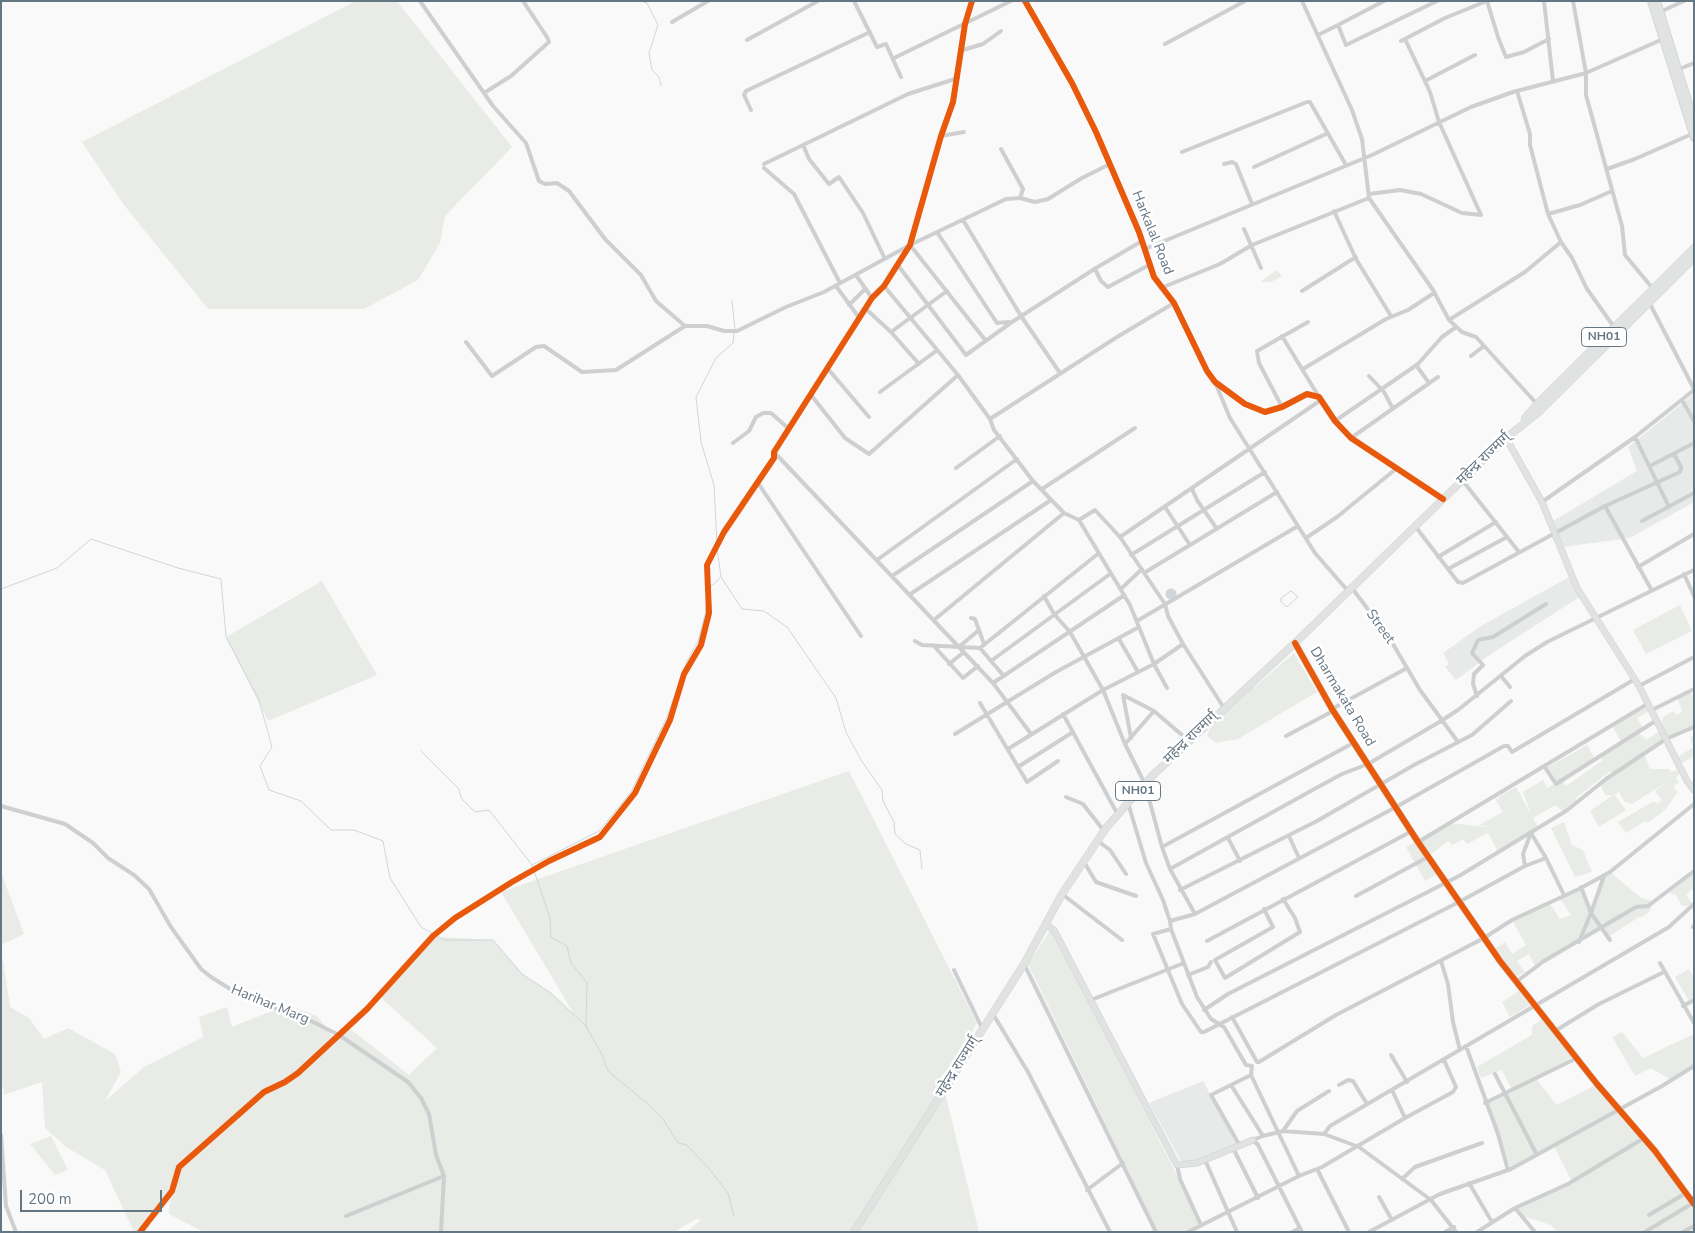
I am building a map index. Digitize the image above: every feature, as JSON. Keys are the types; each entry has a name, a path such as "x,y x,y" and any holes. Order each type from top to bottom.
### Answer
{"highway":[{"name":"महेन्द्र राज्मार्ग्","path":"854,1232 1024,964 1062,894 1104,831 1118,814 1145,784 1189,741 1295,643 1506,438 1540,410 1655,292 1694,248"},
{"name":"महेन्द्र राज्मार्ग्","path":"1655,292 1694,258"},
{"name":"महेन्द्र राज्मार्ग्","path":"1517,428 1537,404 1614,327 1648,299"}],"main road":[{"path":"1651,1 1658,12 1692,123 1693,136"},
{"path":"1657,1 1663,39 1675,70"}],"street":[{"path":"420,1 484,93 526,143 539,181 545,184 557,183 569,191 605,239 641,275 656,301 685,326"},
{"path":"484,93 511,76 549,42 523,1"},
{"path":"672,22 708,1"},
{"path":"747,40 818,1"},
{"path":"854,1 877,47 886,44 894,58 901,78"},
{"path":"140,1232 172,1192 179,1167 264,1092 285,1082 298,1073 367,1009 433,936 456,918 548,861 600,837 635,793 670,720 684,674 700,645 709,613 708,565 724,532 774,458 774,452 872,298 884,286 910,245 941,136 953,102 963,50 965,24 972,1"},
{"path":"894,58 1011,1"},
{"name":"Harkalal Road","path":"1025,1 1072,83 1110,164 1161,288 1174,303 1207,371 1215,382 1245,404 1257,409 1272,411 1307,394 1320,399"},
{"path":"1165,44 1245,1"},
{"path":"1302,1 1352,110 1362,139 1369,196 1434,293 1449,320 1462,332 1476,337 1537,404"},
{"path":"1318,35 1384,1"},
{"path":"1338,25 1346,44 1437,1"},
{"path":"1161,288 1220,264 1252,245 1298,228 1369,196 1400,190 1422,194 1462,213 1481,215 1439,122 1425,81 1403,40 1445,18 1487,1 1506,57 1524,52 1549,39"},
{"path":"1544,1 1553,81"},
{"path":"1573,1 1586,74 1586,95 1622,226 1626,255 1655,292"},
{"path":"1658,12 1684,1"},
{"path":"751,110 744,95 746,91 870,32"},
{"path":"963,50 983,44 1001,32"},
{"path":"1145,249 1365,157 1471,107 1517,91 1586,74 1663,39"},
{"path":"1425,81 1475,55"},
{"path":"1675,70 1694,63"},
{"path":"860,319 849,305 838,285 794,194 764,166 908,94 958,78"},
{"path":"1517,91 1530,134 1530,145 1548,214 1587,289 1614,327"},
{"path":"1182,152 1310,102 1326,134 1346,165"},
{"path":"941,136 964,132"},
{"path":"1254,166 1326,134"},
{"path":"1607,169 1693,136"},
{"path":"804,147 809,159 829,184 839,177 863,213 885,259"},
{"path":"1001,149 1023,189 1020,198"},
{"path":"1224,164 1232,162 1236,164 1252,204"},
{"path":"466,342 492,376 536,347 544,346 582,372 616,370 685,326 707,326 724,332 737,331 786,307 838,285 910,245 1006,199 1020,198 1035,202 1048,199 1082,178 1110,164"},
{"path":"1548,214 1580,205 1612,191"},
{"path":"1334,211 1356,257 1391,316"},
{"path":"963,220 1021,316 1060,373"},
{"path":"1244,229 1261,268"},
{"path":"937,232 997,323 1012,322"},
{"path":"897,264 966,355 1021,316 1142,242"},
{"path":"1449,320 1525,272 1561,242"},
{"path":"910,245 986,341"},
{"path":"1302,291 1356,257"},
{"path":"1095,269 1101,281 1108,287 1151,264"},
{"path":"856,275 872,298"},
{"path":"884,286 936,351 958,375 990,419 994,430 1033,481 1064,513 1079,520 1137,622 1154,664 1168,688"},
{"path":"849,305 865,289"},
{"path":"891,332 947,291"},
{"path":"1303,368 1391,316 1408,310 1434,293"},
{"path":"1542,502 1635,437 1694,389 1648,299"},
{"path":"990,419 1060,373 1174,303"},
{"path":"866,309 891,332 919,364"},
{"path":"1282,407 1259,363 1257,351 1308,322"},
{"path":"1335,421 1416,365 1442,337 1456,327"},
{"path":"1282,336 1320,399 1335,421 1351,438 1443,499"},
{"path":"1471,356 1484,346"},
{"path":"880,392 936,351"},
{"path":"1416,365 1429,383"},
{"path":"828,369 869,417"},
{"path":"811,395 845,438 869,454 958,375"},
{"path":"1369,376 1392,408"},
{"path":"1351,438 1438,377"},
{"name":"Street","path":"1215,382 1230,418 1306,538 1326,567 1349,589 1390,639 1441,721 1458,742"},
{"path":"1120,537 1250,450 1320,399"},
{"path":"1682,400 1694,421"},
{"path":"733,443 749,431 756,417 763,413 771,413 789,429"},
{"path":"1042,489 1134,428"},
{"path":"956,468 1000,436"},
{"path":"1635,437 1669,506"},
{"path":"1506,438 1542,502 1574,581 1649,703 1687,781 1694,790"},
{"path":"1650,466 1694,443"},
{"path":"774,452 978,666 1008,702 1031,734"},
{"path":"1415,526 1458,582 1463,583 1605,506 1682,469 1674,454"},
{"path":"877,560 1017,459"},
{"path":"1306,538 1397,468"},
{"path":"1131,555 1265,472"},
{"path":"1462,480 1519,552"},
{"path":"892,576 1033,481"},
{"path":"758,483 861,636"},
{"path":"1192,489 1217,529"},
{"path":"1123,588 1143,571 1278,492"},
{"path":"1642,521 1694,493"},
{"path":"909,595 1051,500"},
{"path":"1605,506 1651,589"},
{"path":"1165,507 1190,545"},
{"path":"1079,520 1096,510 1120,537 1165,604 1168,616 1183,644 1224,708"},
{"path":"934,620 1064,513"},
{"path":"1438,557 1496,522"},
{"path":"1137,622 1298,526"},
{"path":"1638,567 1694,534"},
{"path":"1448,569 1507,537"},
{"path":"980,648 1099,553"},
{"path":"1170,869 1342,774 1368,764 1441,721 1477,696 1546,642 1651,589 1694,570"},
{"path":"991,661 1110,574"},
{"path":"1684,574 1694,596"},
{"path":"1044,596 1054,614 1070,632 1103,690 1125,744 1145,784 1170,869 1195,914"},
{"path":"993,683 1123,596"},
{"path":"1477,696 1473,684 1474,674 1484,665 1472,653 1478,640 1493,637 1546,604"},
{"path":"971,618 975,619 984,644"},
{"path":"955,734 1085,657 1139,628"},
{"path":"959,647 979,630"},
{"path":"1118,639 1138,672"},
{"path":"914,641 922,645 980,648 1003,675"},
{"name":"Dharmakata Road","path":"1295,643 1333,710 1381,785 1484,938 1555,1032 1644,1138 1693,1204"},
{"path":"1008,749 1103,690 1154,664 1183,644"},
{"path":"933,645 963,678 978,666"},
{"path":"949,664 964,652"},
{"path":"1639,686 1694,658"},
{"path":"1286,736 1407,668"},
{"path":"1501,676 1510,687"},
{"path":"1170,921 1195,914 1396,807 1504,746 1508,746 1512,752 1635,679"},
{"path":"1652,710 1694,689"},
{"path":"1131,738 1123,695 1154,711 1189,741"},
{"path":"1180,890 1289,836 1472,735 1511,701"},
{"path":"980,703 1027,782 1058,761"},
{"path":"1418,842 1649,703"},
{"path":"1125,744 1154,711"},
{"path":"1063,714 1118,814"},
{"path":"1544,766 1556,784 1656,720"},
{"path":"1204,1010 1236,990 1446,883 1566,811 1606,779 1666,739 1694,727"},
{"path":"1018,767 1072,732"},
{"path":"1162,847 1355,742"},
{"path":"1066,797 1083,804 1104,831"},
{"path":"1128,803 1146,864 1170,921 1171,929 1188,975 1204,1010 1224,1028 1246,1065 1252,1066 1251,1075 1281,1132 1299,1176"},
{"path":"1232,1017 1258,1062 1336,1016 1484,938 1512,920 1604,876 1694,804"},
{"name":"Harihar Marg","path":"1,806 65,824 93,842 108,858 134,875 149,889 171,926 201,968 211,977 238,994 311,1020 339,1035 408,1082 421,1098 428,1114 434,1132 435,1150 444,1176 441,1232"},
{"path":"1208,941 1264,909 1315,885 1412,832"},
{"path":"1530,833 1546,858 1564,895"},
{"path":"1525,866 1523,854 1530,833"},
{"path":"1289,836 1299,858"},
{"path":"1228,838 1240,861"},
{"path":"1098,840 1110,850 1126,874"},
{"path":"1356,896 1428,857"},
{"path":"1171,929 1153,934 1182,1004 1201,1032 1459,902 1525,866 1546,858"},
{"path":"1084,862 1096,882 1136,896"},
{"path":"1516,982 1536,967 1636,907 1648,906 1694,871"},
{"path":"1579,942 1604,876"},
{"path":"1581,887 1591,913 1610,940"},
{"path":"1062,894 1122,940"},
{"path":"1264,909 1272,924 1271,929 1215,960 1225,978 1300,932 1295,918 1283,899"},
{"path":"1324,1134 1330,1126 1669,927 1694,904"},
{"path":"1046,925 1054,930 1177,1165 1180,1179 1201,1225"},
{"path":"1441,961 1448,984 1453,1022 1460,1050"},
{"path":"1188,975 1208,967 1211,962"},
{"path":"1091,1000 1184,963"},
{"path":"1660,963 1694,1023"},
{"path":"1024,964 1156,1232"},
{"path":"954,970 982,1028"},
{"path":"1555,1032 1599,1004 1664,972"},
{"path":"1683,1006 1694,1000"},
{"path":"992,1012 1028,1072 1110,1232"},
{"path":"1466,1046 1498,1134 1508,1170"},
{"path":"1391,1054 1407,1082"},
{"path":"1486,1102 1577,1058"},
{"path":"1188,1232 1359,1147 1404,1118 1453,1092 1456,1087 1444,1060"},
{"path":"1369,1232 1430,1200 1508,1170 1694,1066"},
{"path":"1495,1074 1536,1155"},
{"path":"1251,1075 1211,1095 1237,1148 1258,1198"},
{"path":"1339,1085 1348,1080 1353,1081 1367,1104"},
{"path":"1231,1085 1263,1136"},
{"path":"1392,1090 1404,1118"},
{"path":"1281,1132 1291,1117 1298,1111 1329,1091"},
{"path":"1177,1165 1182,1166 1205,1160 1263,1136 1281,1132 1324,1134 1359,1147 1430,1200 1454,1227 1456,1232"},
{"path":"1,1135 4,1207 16,1232"},
{"path":"1477,1232 1515,1208 1568,1184 1644,1138"},
{"path":"1253,1140 1258,1145 1301,1230 1292,1232"},
{"path":"1402,1179 1415,1167 1482,1143"},
{"path":"1205,1160 1237,1232"},
{"path":"1087,1190 1123,1163"},
{"path":"1317,1168 1349,1232"},
{"path":"346,1216 444,1176"},
{"path":"1469,1184 1492,1222"},
{"path":"1649,1215 1686,1193"},
{"path":"1379,1197 1392,1220"},
{"path":"1644,1232 1693,1204"},
{"path":"1515,1208 1535,1232"},
{"path":"1683,1232 1694,1226"},
{"path":"1444,1232 1454,1227"}],"shaded area":[{"path":"356,1 397,1 512,147 445,216 440,243 418,280 364,309 208,309 124,205 82,142"},
{"path":"1277,270 1282,276 1271,282 1260,282"},
{"path":"1694,394 1694,502 1630,538 1562,547 1553,521 1637,471 1628,447"},
{"path":"1569,577 1581,596 1491,654 1456,680 1445,667 1449,664 1443,653 1481,626"},
{"path":"322,581 377,675 268,721 226,637"},
{"path":"1169,589 1173,589 1176,594 1175,598 1169,599 1166,596 1166,592"},
{"path":"1680,605 1692,631 1646,654 1633,630"},
{"path":"1294,653 1317,692 1238,739 1216,743 1207,736 1211,725 1245,693"},
{"path":"1690,690 1694,700 1694,726 1666,739 1644,754 1650,769 1669,769 1671,772 1677,770 1680,774 1676,777 1679,782 1673,787 1678,792 1665,810 1662,808 1664,811 1647,823 1645,821 1626,833 1618,822 1654,801 1658,804 1662,800 1655,791 1667,782 1632,804 1624,801 1619,792 1614,794 1626,810 1599,827 1590,811 1613,795 1605,795 1600,784 1613,775 1608,768 1610,771 1575,799 1577,802 1563,812 1556,805 1533,818 1538,828 1498,852 1488,833 1467,844 1463,839 1452,845 1448,841 1426,858 1439,873 1425,881 1406,847 1450,823 1493,828 1479,825 1503,812 1495,799 1497,798 1501,803 1498,797 1516,787 1531,814 1523,792 1543,780 1547,788 1555,783 1546,768 1587,745 1595,759 1562,780 1566,786 1603,760 1600,756 1621,742 1612,726 1645,706 1649,711 1637,718 1643,728 1638,732 1646,740 1661,730 1663,717 1674,711 1676,715 1682,712 1677,697"},
{"path":"1694,736 1694,756 1681,764 1678,757 1693,747 1690,737"},
{"path":"849,771 977,1023 955,1062 941,1076 979,1232 686,1232 701,1220 696,1219 674,1232 204,1232 169,1214 171,1193 139,1232 134,1232 105,1170 66,1147 45,1128 42,1082 4,1095 1,1075 1,948 10,1007 29,1018 44,1039 68,1028 115,1054 121,1072 105,1101 144,1067 203,1037 199,1017 227,1007 232,1027 287,1005 317,1016 334,1038 348,1027 409,1075 437,1048 379,996 436,937 493,940 522,974 551,993 574,1014 501,892"},
{"path":"1564,822 1572,845 1583,850 1592,872 1575,877 1551,828"},
{"path":"1,872 24,934 1,945"},
{"path":"1610,872 1640,897 1653,902 1650,911 1608,937 1602,927 1535,966 1529,954 1517,961 1525,972 1513,978 1493,950 1505,942 1512,954 1526,945 1512,920 1549,902 1560,919 1571,915 1559,897 1581,889 1591,910 1605,877"},
{"path":"1694,873 1694,891 1692,889 1686,895 1692,903 1688,906 1681,905 1676,895 1669,893"},
{"path":"1052,928 1201,1223 1184,1232 1158,1232 1028,964"},
{"path":"1689,969 1694,978 1694,999 1689,1001 1675,977"},
{"path":"1519,991 1530,1005 1510,1017 1502,1002"},
{"path":"1544,1018 1574,1056 1538,1076 1537,1080 1557,1105 1597,1084 1694,1206 1694,1232 1557,1232 1551,1225 1523,1216 1515,1208 1572,1182 1554,1146 1511,1169 1488,1104 1513,1092 1502,1070 1481,1078 1477,1067 1532,1035 1532,1026"},
{"path":"1622,1032 1643,1058 1694,1034 1694,1066 1671,1080 1651,1068 1635,1076 1612,1037"},
{"path":"1203,1081 1237,1145 1196,1161 1182,1163 1149,1103"},
{"path":"51,1136 68,1170 55,1175 30,1144"}],"waterway":[{"path":"641,1 647,3 658,25 649,53 652,70 659,77 661,86"},
{"path":"732,301 735,329"},
{"path":"717,544 714,485 701,442 696,397 716,358 733,343 734,333"},
{"path":"1,589 57,568 91,539 178,568 221,579 226,637 259,700 272,747 260,766 269,790 301,801 331,830 354,830 383,841 390,878 421,927 444,940 493,940 522,974 551,993 586,1026"},
{"path":"717,548 721,577 742,609 764,611 787,627 836,698 846,732 861,760 882,790 883,801 894,822 895,834 906,844 920,850 922,869"},
{"path":"710,587 720,578"},
{"path":"1291,591 1298,597 1287,607 1281,602 1281,598 1291,591"},
{"path":"532,865 599,831 631,792 667,717 687,661 698,641 705,615 707,597"},
{"path":"421,751 459,789 461,798 475,812 489,810 532,865 550,918 551,937 567,946 571,963 587,983 586,1026 601,1053 608,1071 648,1104 663,1119 678,1143 687,1145 711,1171 728,1193 734,1216"}],"cycle path":[{"path":"140,1232 172,1191 179,1167 264,1092 285,1082 298,1073 367,1009 433,936 455,918 512,882 549,861 600,837 635,793 670,720 684,674 701,645 709,613 707,565 724,532 774,458 774,452 872,298 884,286 910,245 941,136 953,102 965,24 972,1"},
{"path":"1025,1 1072,83 1096,132 1139,232 1154,277 1174,303 1207,371 1215,382 1245,404 1265,412 1282,407 1307,394 1319,397 1335,421 1351,438 1443,499"},
{"path":"1295,643 1332,709 1418,842 1500,961 1597,1084 1655,1151 1694,1204"}]}
